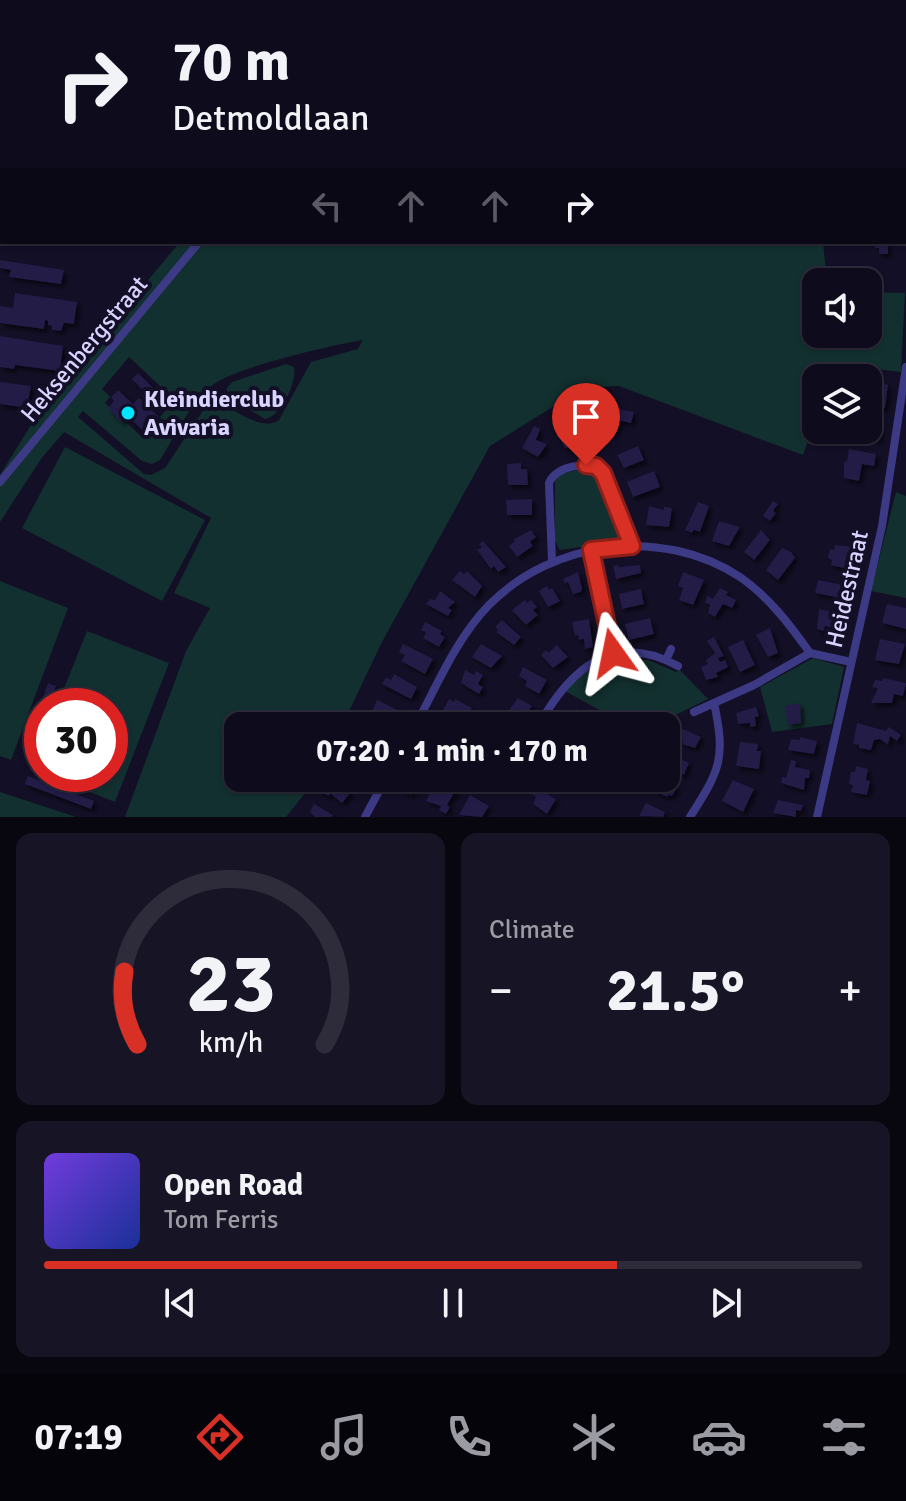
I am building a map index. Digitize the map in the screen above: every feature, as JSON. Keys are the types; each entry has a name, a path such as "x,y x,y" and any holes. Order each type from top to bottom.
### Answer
{"street":[{"name":"Heksenbergstraat","path":"0,482 197,244"},
{"name":"Heidestraat","path":"817,817 882,526 906,367"},
{"path":"552,561 549,483 552,476 560,471 586,465 596,466 603,473 632,546"},
{"path":"423,712 466,633 488,606 520,579 552,561 591,550 632,546 666,548 700,558 741,578 788,622 810,653"},
{"path":"591,550 613,653"},
{"path":"666,660 671,649"},
{"path":"546,712 571,677 613,653 650,655 678,666"},
{"path":"694,712 810,653 851,662"},
{"path":"690,817 711,785 719,762 722,739 714,703"},
{"path":"365,817 378,792"}],"green space":[{"path":"178,244 823,244 826,268 802,268 802,348 882,348 882,292 905,293 901,372 882,370 882,364 802,364 802,444 807,444 803,455 619,386 583,388 490,446 382,642 349,712 224,712 224,792 306,792 286,817 125,817 186,651 210,608 174,593 211,518 64,432 41,459 0,522 0,475 44,404","holes":["363,340 358,349 311,362 279,420 272,423 254,421 212,397 165,468 151,475 144,474 78,417 83,411 142,461 152,464 160,460 191,408 214,384 263,364","129,357 175,400 142,437 105,403 110,397 102,389"]},
{"path":"286,364 294,367 293,381 287,398 271,417 265,419 227,396 227,388 232,382"},
{"path":"65,447 205,520 162,601 22,528"},
{"path":"588,468 600,473 622,536 616,542 560,550 555,541 555,478"},
{"path":"896,492 906,496 906,598 871,591"},
{"path":"0,581 68,608 38,688 24,688 24,725 11,760 0,756"},
{"path":"87,631 169,663 128,769 128,688 64,688"},
{"path":"813,658 844,667 832,724 772,732 760,687"},
{"path":"648,660 676,672 679,669 708,699 680,713 603,712 565,691 594,668 610,662"},
{"path":"0,792 76,817 0,817"},
{"path":"90,792 119,792 115,802"}],"building":[{"path":"875,244 888,244 888,254 879,254 879,248 875,248"},
{"path":"0,260 64,270 61,284 9,277 11,270 0,268"},
{"path":"15,293 77,302 74,324 64,323 61,331 52,330 45,320 44,329 0,323 0,306 13,308"},
{"path":"0,336 63,346 60,371 15,365 14,369 0,367"},
{"path":"138,373 164,398 158,405 142,393 132,379"},
{"path":"0,382 31,386 27,408 0,404"},
{"path":"882,383 888,385 885,408 882,408"},
{"name":"Kleindierclub Avivaria","path":"118,390 133,404 139,398 159,417 144,432 128,416 121,422 108,408 114,401 111,397"},
{"path":"608,407 634,412 631,423 621,421 614,434 608,432 610,422 605,421 606,416 600,415 602,408 607,410"},
{"path":"571,419 577,447 565,448 557,423"},
{"path":"534,426 540,429 536,440 547,444 538,457 522,448"},
{"path":"638,446 644,460 624,468 617,455"},
{"path":"849,449 876,454 874,466 862,464 859,481 844,478 844,462 847,461"},
{"path":"521,463 521,469 527,469 528,485 508,485 507,464"},
{"path":"654,471 660,487 633,497 627,482"},
{"path":"532,499 532,515 507,515 506,500"},
{"path":"773,501 778,504 770,521 763,516"},
{"path":"698,502 709,506 700,532 694,530 692,533 685,530"},
{"path":"649,506 664,510 664,507 672,508 669,527 646,525"},
{"path":"719,521 740,527 729,546 712,541"},
{"path":"531,530 536,537 530,542 533,546 517,557 509,546 514,539"},
{"path":"761,530 770,540 754,560 744,552"},
{"path":"483,541 506,567 498,572 494,566 491,569 477,550 482,547 479,544"},
{"path":"835,545 855,547 853,556 847,555 844,568 831,565 832,560 828,558 830,549 834,550"},
{"path":"782,548 795,558 778,580 766,570"},
{"path":"640,565 641,573 616,579 613,566"},
{"path":"460,571 464,574 467,571 482,586 475,597 452,580"},
{"path":"578,572 582,588 581,592 573,594 568,582 565,583 563,579"},
{"path":"683,572 704,580 693,605 679,600 683,588 678,586"},
{"path":"818,580 843,585 840,598 815,593"},
{"path":"547,586 549,590 552,588 560,601 548,607 539,591"},
{"path":"720,588 736,600 732,608 723,604 715,617 708,613 710,605 705,602 708,596 713,599"},
{"path":"641,589 644,604 622,609 619,594"},
{"path":"440,591 455,602 448,608 452,610 448,616 426,604 430,599 435,600"},
{"path":"525,600 527,603 531,600 537,607 533,610 538,615 526,625 512,610"},
{"path":"887,604 906,608 906,629 882,623"},
{"path":"819,609 841,614 839,623 834,623 833,628 825,626 824,631 817,629"},
{"path":"650,618 654,634 629,640 625,624"},
{"path":"589,619 593,647 585,649 584,639 579,640 578,635 575,636 572,622"},
{"path":"502,620 521,637 514,645 496,632 495,627"},
{"path":"425,622 442,631 440,634 445,637 439,647 423,638 426,632 421,630"},
{"path":"770,628 778,653 768,657 756,635"},
{"path":"714,637 724,656 718,658 720,662 725,660 728,667 716,673 718,677 706,680 701,667 708,664 706,660 715,653 707,641"},
{"path":"880,639 905,644 899,664 875,660"},
{"path":"743,640 755,665 740,672 728,647"},
{"path":"403,644 433,659 425,674 401,661 405,655 399,652"},
{"path":"481,644 502,656 491,668 472,657"},
{"path":"557,645 568,657 553,668 541,655"},
{"path":"523,667 547,680 539,694 525,686 527,681 519,676"},
{"path":"465,670 474,675 476,671 483,675 478,684 483,687 479,694 461,683"},
{"path":"394,674 417,687 411,699 382,684 386,677 391,680"},
{"path":"883,678 906,683 903,696 894,694 892,703 871,703 878,688 872,687 875,680 882,681"},
{"path":"518,698 532,706 528,712 508,711"},
{"path":"449,699 472,708 469,712 443,710"},
{"path":"377,700 400,711 374,712"},
{"path":"800,703 801,723 788,725 785,706"},
{"path":"756,707 759,716 755,717 756,726 738,724 736,713"},
{"path":"857,723 886,731 889,727 901,735 897,741 890,736 888,745 880,739 874,740 871,750 859,748 859,745 853,744"},
{"path":"683,729 701,737 695,748 682,744 680,736"},
{"path":"800,737 817,741 814,754 788,750 791,739 800,740"},
{"path":"740,742 758,744 757,751 761,751 759,769 736,766"},
{"path":"680,758 689,763 684,775 680,773"},
{"path":"791,760 796,761 795,767 810,770 809,778 805,778 804,790 781,783 782,777 786,778"},
{"path":"856,766 868,769 866,780 870,781 867,795 851,792 851,772 855,772"},
{"path":"733,780 754,789 743,812 722,801"},
{"path":"46,792 70,792 94,801 91,809"},
{"path":"319,792 351,792 342,803 330,793 329,796"},
{"path":"431,792 455,792 446,814 439,810 441,806 426,801"},
{"path":"543,792 556,799 547,814 533,804 536,797 530,793"},
{"path":"657,792 674,792 667,797"},
{"path":"470,795 489,806 482,817 459,815"},
{"path":"778,800 803,805 801,811 796,810 796,817 773,813"},
{"path":"646,803 665,812 663,817 639,816"},
{"path":"314,804 332,817 315,817 310,812"}],"place":[{"name":"Kleindierclub Avivaria","path":"128,413"}],"route":[{"path":"586,465 596,466 603,473 632,546 591,550 613,653"}]}
